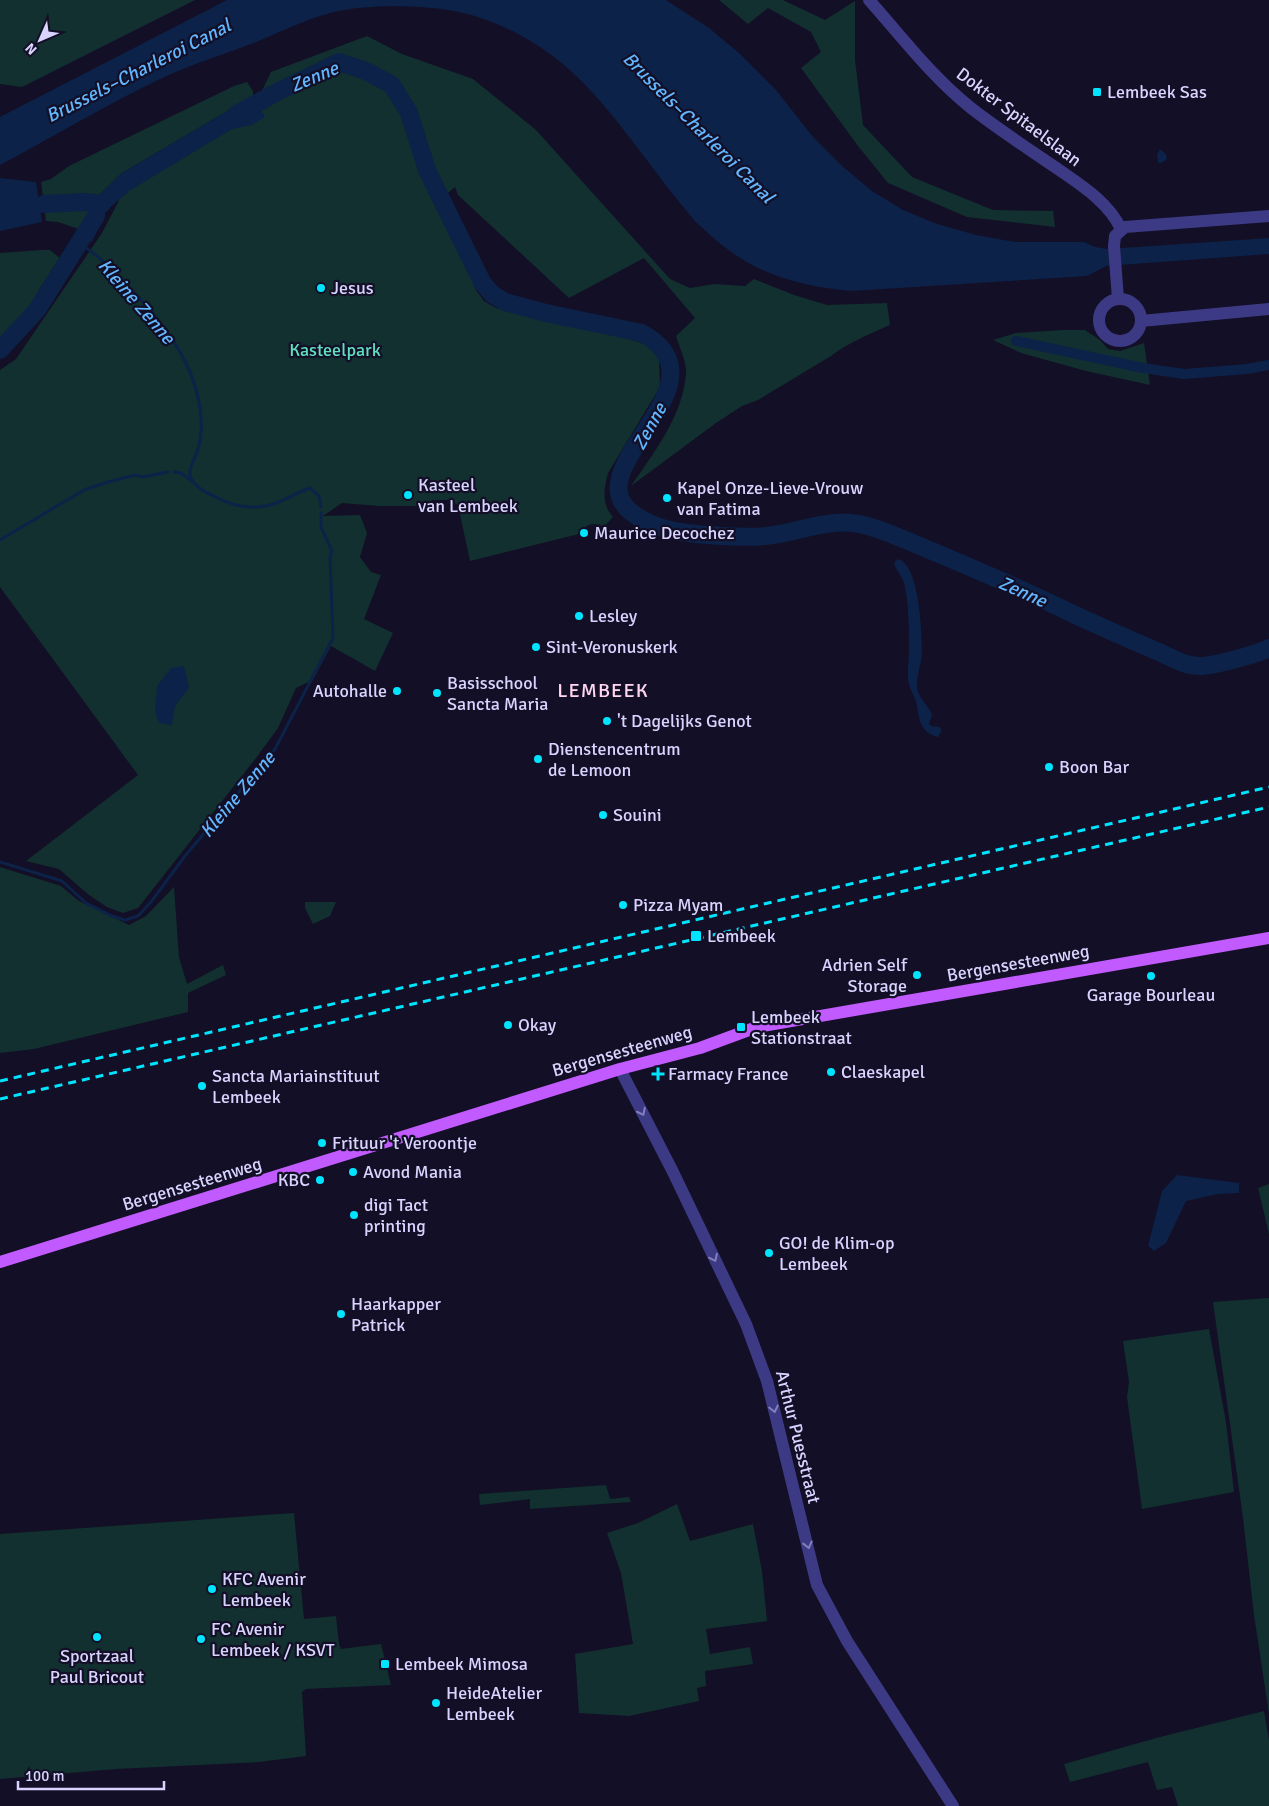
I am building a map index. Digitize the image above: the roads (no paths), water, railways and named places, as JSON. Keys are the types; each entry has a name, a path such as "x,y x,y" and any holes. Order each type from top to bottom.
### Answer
{"main road":[{"name":"Bergensesteenweg","path":"0,1262 620,1069 700,1048 758,1027 1269,938"}],"street":[{"name":"Dokter Spitaelslaan","path":"869,0 939,80 972,109 1090,192 1118,222 1121,229"},
{"path":"1118,299 1114,246 1116,236 1121,229 1139,225 1177,224 1269,216"},
{"path":"1118,299 1127,300 1134,305 1139,312 1141,321 1136,334 1123,340 1116,340 1104,333 1100,326 1100,312 1105,305 1118,299"},
{"path":"1141,321 1269,309"},
{"name":"Arthur Puesstraat","path":"620,1069 746,1324 767,1381 817,1585 847,1641 953,1806"}],"water":[{"name":"Brussels–Charleroi Canal","path":"227,0 666,0 709,28 739,53 776,90 813,137 841,165 872,191 903,210 937,224 976,235 1015,242 1084,242 1095,247 1107,249 1269,238 1269,254 1106,266 1087,276 851,291 793,281 758,268 742,259 699,225 677,200 593,93 549,53 532,42 487,20 459,12 415,7 366,7 328,14 307,21 158,80 0,165 0,117"},
{"name":"Zenne","path":"253,96 265,117 252,125 232,129 129,191 106,211 92,242 79,229 97,197 122,173"},
{"path":"1160,149 1166,154 1167,159 1158,163 1157,155"},
{"path":"0,178 36,182 42,222 0,231"},
{"path":"898,559 905,564 915,586 922,644 917,688 932,715 929,724 942,730 938,737 924,729 909,683 908,611 904,583 894,563"},
{"path":"184,666 189,688 175,706 172,725 159,723 155,712 157,686 171,668"},
{"path":"1177,1175 1239,1183 1239,1193 1218,1194 1186,1201 1166,1243 1154,1251 1148,1246 1162,1191"}],"waterway":[{"name":"Zenne","path":"237,114 339,62 366,71 392,85 409,113 427,170 482,282 492,294 505,302 546,313 642,333 665,353 670,376 663,400 622,472 619,493 631,512 641,519 675,531 742,537 767,536 824,524 849,523 862,525 893,535 1023,590 1105,629 1184,663 1194,666 1215,664 1269,648"},
{"name":"Zenne","path":"44,204 86,202 102,204"},
{"name":"Zenne","path":"0,350 37,310 96,216"},
{"name":"Kleine Zenne","path":"79,244 101,259 148,308 162,324 184,359 198,398 201,419 199,444 190,472 195,484 205,492 222,500 246,507 270,505 310,488 319,496 321,507"},
{"path":"1016,341 1143,368 1184,374 1247,369 1269,365"},
{"path":"0,540 84,490 135,475 142,477 168,472"},
{"path":"174,472 181,473 192,481"},
{"name":"Kleine Zenne","path":"0,862 62,881 86,903 112,916 125,920 138,916 151,902 185,856 275,749 333,638 330,557 332,551 321,527 321,513"}],"railway":[{"path":"0,1081 1269,787"},
{"path":"0,1099 1269,807"}],"place":[{"name":"Lembeek Sas","path":"1097,92"},
{"name":"Jesus","path":"321,288"},
{"name":"Kasteel van Lembeek","path":"408,495"},
{"name":"Kapel Onze-Lieve-Vrouw van Fatima","path":"667,498"},
{"name":"Maurice Decochez","path":"584,533"},
{"name":"Lesley","path":"579,616"},
{"name":"Sint-Veronuskerk","path":"536,647"},
{"name":"Autohalle","path":"397,691"},
{"name":"Basisschool Sancta Maria","path":"437,693"},
{"name":"'t Dagelijks Genot","path":"607,721"},
{"name":"Dienstencentrum de Lemoon","path":"538,759"},
{"name":"Boon Bar","path":"1049,767"},
{"name":"Souini","path":"603,815"},
{"name":"Pizza Myam","path":"623,905"},
{"name":"Lembeek","path":"696,936"},
{"name":"Adrien Self Storage","path":"917,975"},
{"name":"Garage Bourleau","path":"1151,976"},
{"name":"Okay","path":"508,1025"},
{"name":"Lembeek Stationstraat","path":"741,1027"},
{"name":"Claeskapel","path":"831,1072"},
{"name":"Farmacy France","path":"658,1074"},
{"name":"Sancta Mariainstituut Lembeek","path":"202,1086"},
{"name":"Frituur 't Veroontje","path":"322,1143"},
{"name":"Avond Mania","path":"353,1172"},
{"name":"KBC","path":"320,1180"},
{"name":"digi Tact printing","path":"354,1215"},
{"name":"GO! de Klim-op Lembeek","path":"769,1253"},
{"name":"Haarkapper Patrick","path":"341,1314"},
{"name":"KFC Avenir Lembeek","path":"212,1589"},
{"name":"Sportzaal Paul Bricout","path":"97,1637"},
{"name":"FC Avenir Lembeek / KSVT","path":"201,1639"},
{"name":"Lembeek Mimosa","path":"385,1664"},
{"name":"HeideAtelier Lembeek","path":"436,1703"}],"district":[{"name":"LEMBEEK","path":"603,690"}],"park label":[{"name":"Kasteelpark","path":"335,350"}]}
